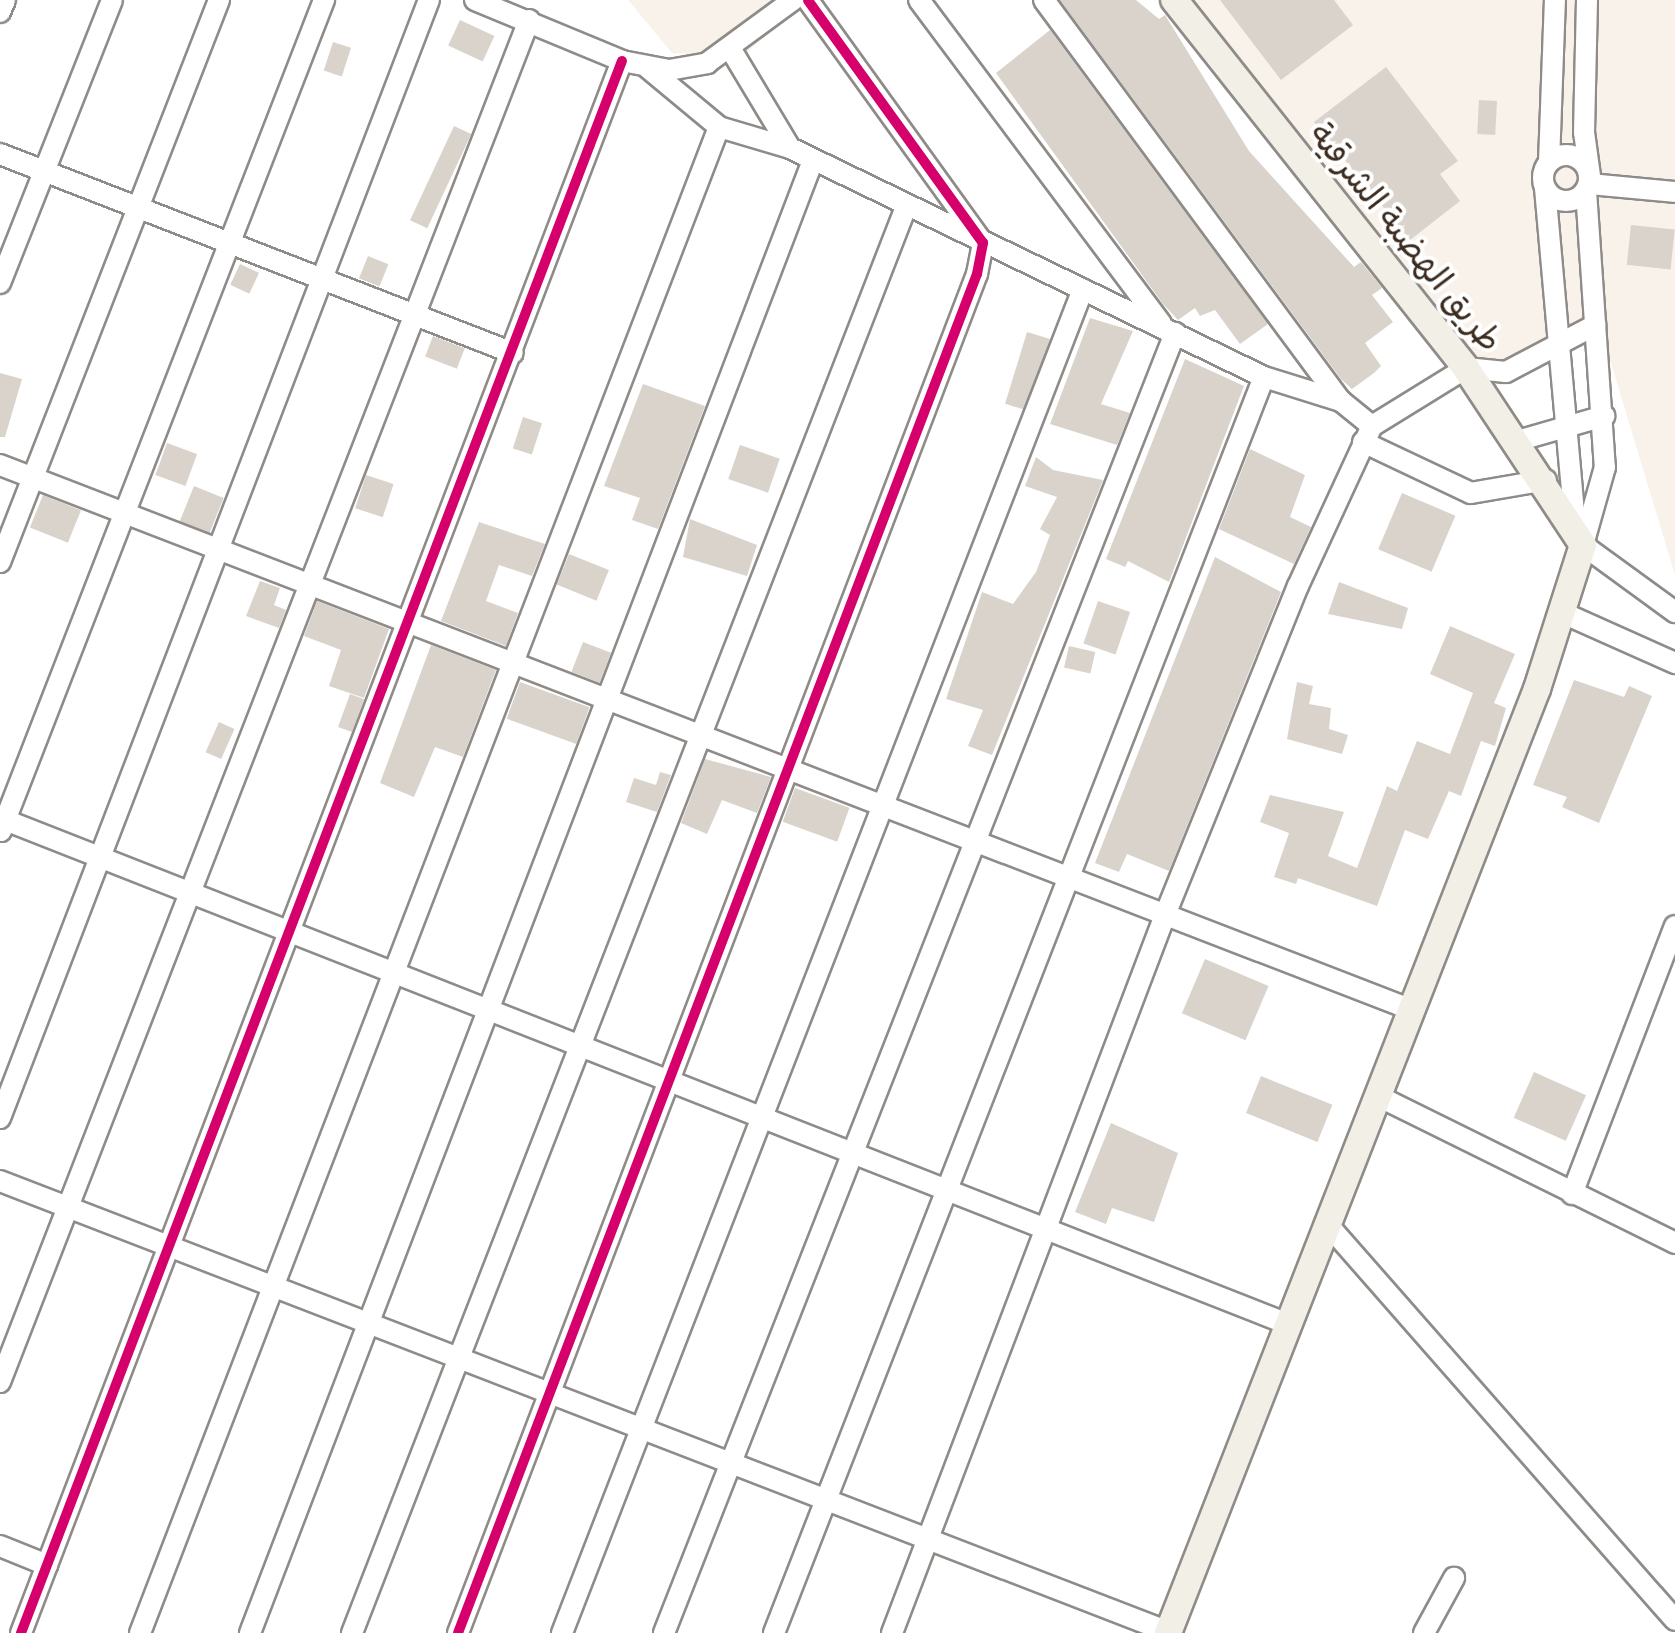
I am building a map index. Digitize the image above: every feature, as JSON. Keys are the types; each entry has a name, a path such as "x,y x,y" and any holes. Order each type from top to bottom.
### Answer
{"main road":[{"name":"طريق الهضبة الشرقية","path":"1174,0 1466,368 1546,480 1579,534"},
{"path":"1168,1633 1329,1226 1376,1095 1563,613 1579,534"}],"street":[{"path":"0,12 5,0"},
{"path":"0,283 112,0"},
{"path":"0,562 219,0"},
{"path":"324,0 2,823 96,855 1288,1324"},
{"path":"0,1118 96,855 429,0"},
{"path":"475,0 622,61 648,68 686,69 730,48 793,0"},
{"path":"808,0 983,243"},
{"path":"919,0 1170,330"},
{"path":"1044,0 1368,434 1471,493 1546,480"},
{"path":"1555,0 1549,162 1545,188 1557,349 1579,534 1675,612"},
{"path":"1579,534 1605,467 1584,132 1587,0"},
{"path":"0,1382 306,583 529,20"},
{"path":"730,48 790,148"},
{"path":"21,1633 513,353 622,61"},
{"path":"648,68 719,127 790,148 812,163 1264,377 1341,401"},
{"path":"140,1633 397,974 719,127"},
{"path":"0,154 513,353"},
{"path":"1549,162 1570,155 1588,183"},
{"path":"250,1633 363,1321 609,700 812,163"},
{"path":"1545,188 1561,201 1588,183 1675,192"},
{"path":"352,1633 462,1359 697,734 906,207"},
{"path":"458,1633 547,1392 672,1082 787,769 951,357 983,243"},
{"path":"562,1633 1083,289"},
{"path":"892,1633 930,1540 1165,915 1368,434 1466,368 1506,372 1557,349 1595,325"},
{"path":"664,1633 854,1153 1170,330"},
{"path":"774,1633 943,1189 1264,377"},
{"path":"1517,441 1566,430 1604,416"},
{"path":"0,465 1410,1009"},
{"path":"1563,613 1675,663"},
{"path":"1572,1194 1674,931"},
{"path":"1376,1095 1675,1243"},
{"path":"0,1181 1168,1633"},
{"path":"1329,1226 1675,1620"},
{"path":"0,1546 47,1565"},
{"path":"1424,1633 1454,1578"}],"shaded area":[{"path":"628,0 809,0 742,56 672,53"},
{"path":"1174,0 1675,0 1675,575 1594,307 1595,325 1483,374"}],"building":[{"path":"1060,0 1136,0 1159,19 1165,15 1249,151 1354,267 1361,262 1382,288 1372,295 1393,322 1365,343 1381,366 1374,373 1352,389 1341,379"},
{"path":"1220,0 1334,0 1353,25 1281,80"},
{"path":"460,20 494,36 483,61 448,45"},
{"path":"1050,30 1268,324 1240,344 1215,310 1200,316 1195,308 1178,320 1163,304 996,73"},
{"path":"333,42 351,48 342,76 324,71"},
{"path":"1386,67 1458,161 1440,174 1460,201 1410,240 1314,122"},
{"path":"1479,100 1497,101 1495,135 1477,134"},
{"path":"454,126 471,134 427,228 410,220"},
{"path":"1631,225 1675,230 1671,269 1627,265"},
{"path":"368,256 388,264 379,286 359,278"},
{"path":"240,264 259,273 249,294 230,285"},
{"path":"1090,318 1133,331 1101,404 1130,413 1117,445 1050,424"},
{"path":"1027,332 1050,339 1028,411 1005,404"},
{"path":"433,336 465,348 457,369 425,357"},
{"path":"1185,359 1244,386 1169,582 1128,561 1125,567 1106,559"},
{"path":"0,373 22,379 5,437 0,437"},
{"path":"643,384 705,406 658,529 632,520 640,498 604,486"},
{"path":"523,417 542,423 532,455 513,448"},
{"path":"167,443 197,454 185,486 155,475"},
{"path":"740,445 780,459 768,493 728,479"},
{"path":"1250,449 1305,475 1290,517 1311,527 1294,564 1219,529"},
{"path":"1036,457 1053,470 1103,480 992,755 968,746 983,710 946,699 982,592 1013,604 1036,572 1050,535 1040,529 1057,497 1025,486"},
{"path":"366,475 394,484 383,517 355,508"},
{"path":"194,486 224,498 209,533 180,521"},
{"path":"1402,493 1455,516 1432,572 1378,549"},
{"path":"43,495 81,510 68,543 30,527"},
{"path":"690,519 757,545 747,576 683,557"},
{"path":"479,522 545,544 532,576 499,565 486,601 518,613 506,646 441,621"},
{"path":"569,554 609,570 597,601 557,585"},
{"path":"1215,557 1281,592 1169,871 1127,854 1119,872 1095,863"},
{"path":"260,581 280,588 274,605 286,610 279,628 246,616"},
{"path":"1339,582 1408,608 1402,629 1328,614"},
{"path":"317,601 389,629 364,698 329,686 341,650 304,636"},
{"path":"1098,601 1130,612 1115,655 1083,644"},
{"path":"1450,626 1515,654 1494,703 1506,708 1495,746 1481,741 1461,796 1449,791 1428,839 1405,830 1377,906 1298,878 1296,884 1274,877 1289,833 1260,822 1270,795 1344,812 1328,856 1357,868 1387,786 1397,791 1417,741 1450,754 1473,693 1430,674"},
{"path":"583,642 611,653 600,683 572,672"},
{"path":"431,645 496,670 463,757 435,747 414,797 380,783"},
{"path":"1069,646 1095,652 1090,674 1064,667"},
{"path":"1574,680 1624,697 1629,686 1652,696 1599,823 1562,807 1567,797 1533,785"},
{"path":"520,682 590,707 576,744 507,719"},
{"path":"1297,682 1313,686 1309,704 1331,708 1329,729 1348,735 1342,754 1287,739"},
{"path":"350,694 364,699 352,732 338,727"},
{"path":"219,722 235,729 221,759 206,752"},
{"path":"705,759 771,777 757,813 722,800 707,834 681,823"},
{"path":"660,772 671,775 657,812 626,802 634,778 656,785"},
{"path":"795,788 850,808 837,842 783,822"},
{"path":"1205,959 1269,986 1245,1040 1182,1013"},
{"path":"1534,1072 1586,1095 1566,1141 1514,1118"},
{"path":"1261,1076 1332,1105 1317,1142 1246,1113"},
{"path":"1111,1123 1178,1153 1154,1222 1112,1208 1106,1224 1075,1212"}],"cycle path":[{"path":"458,1633 977,274 983,243 808,0"},
{"path":"21,1633 622,61"}]}
